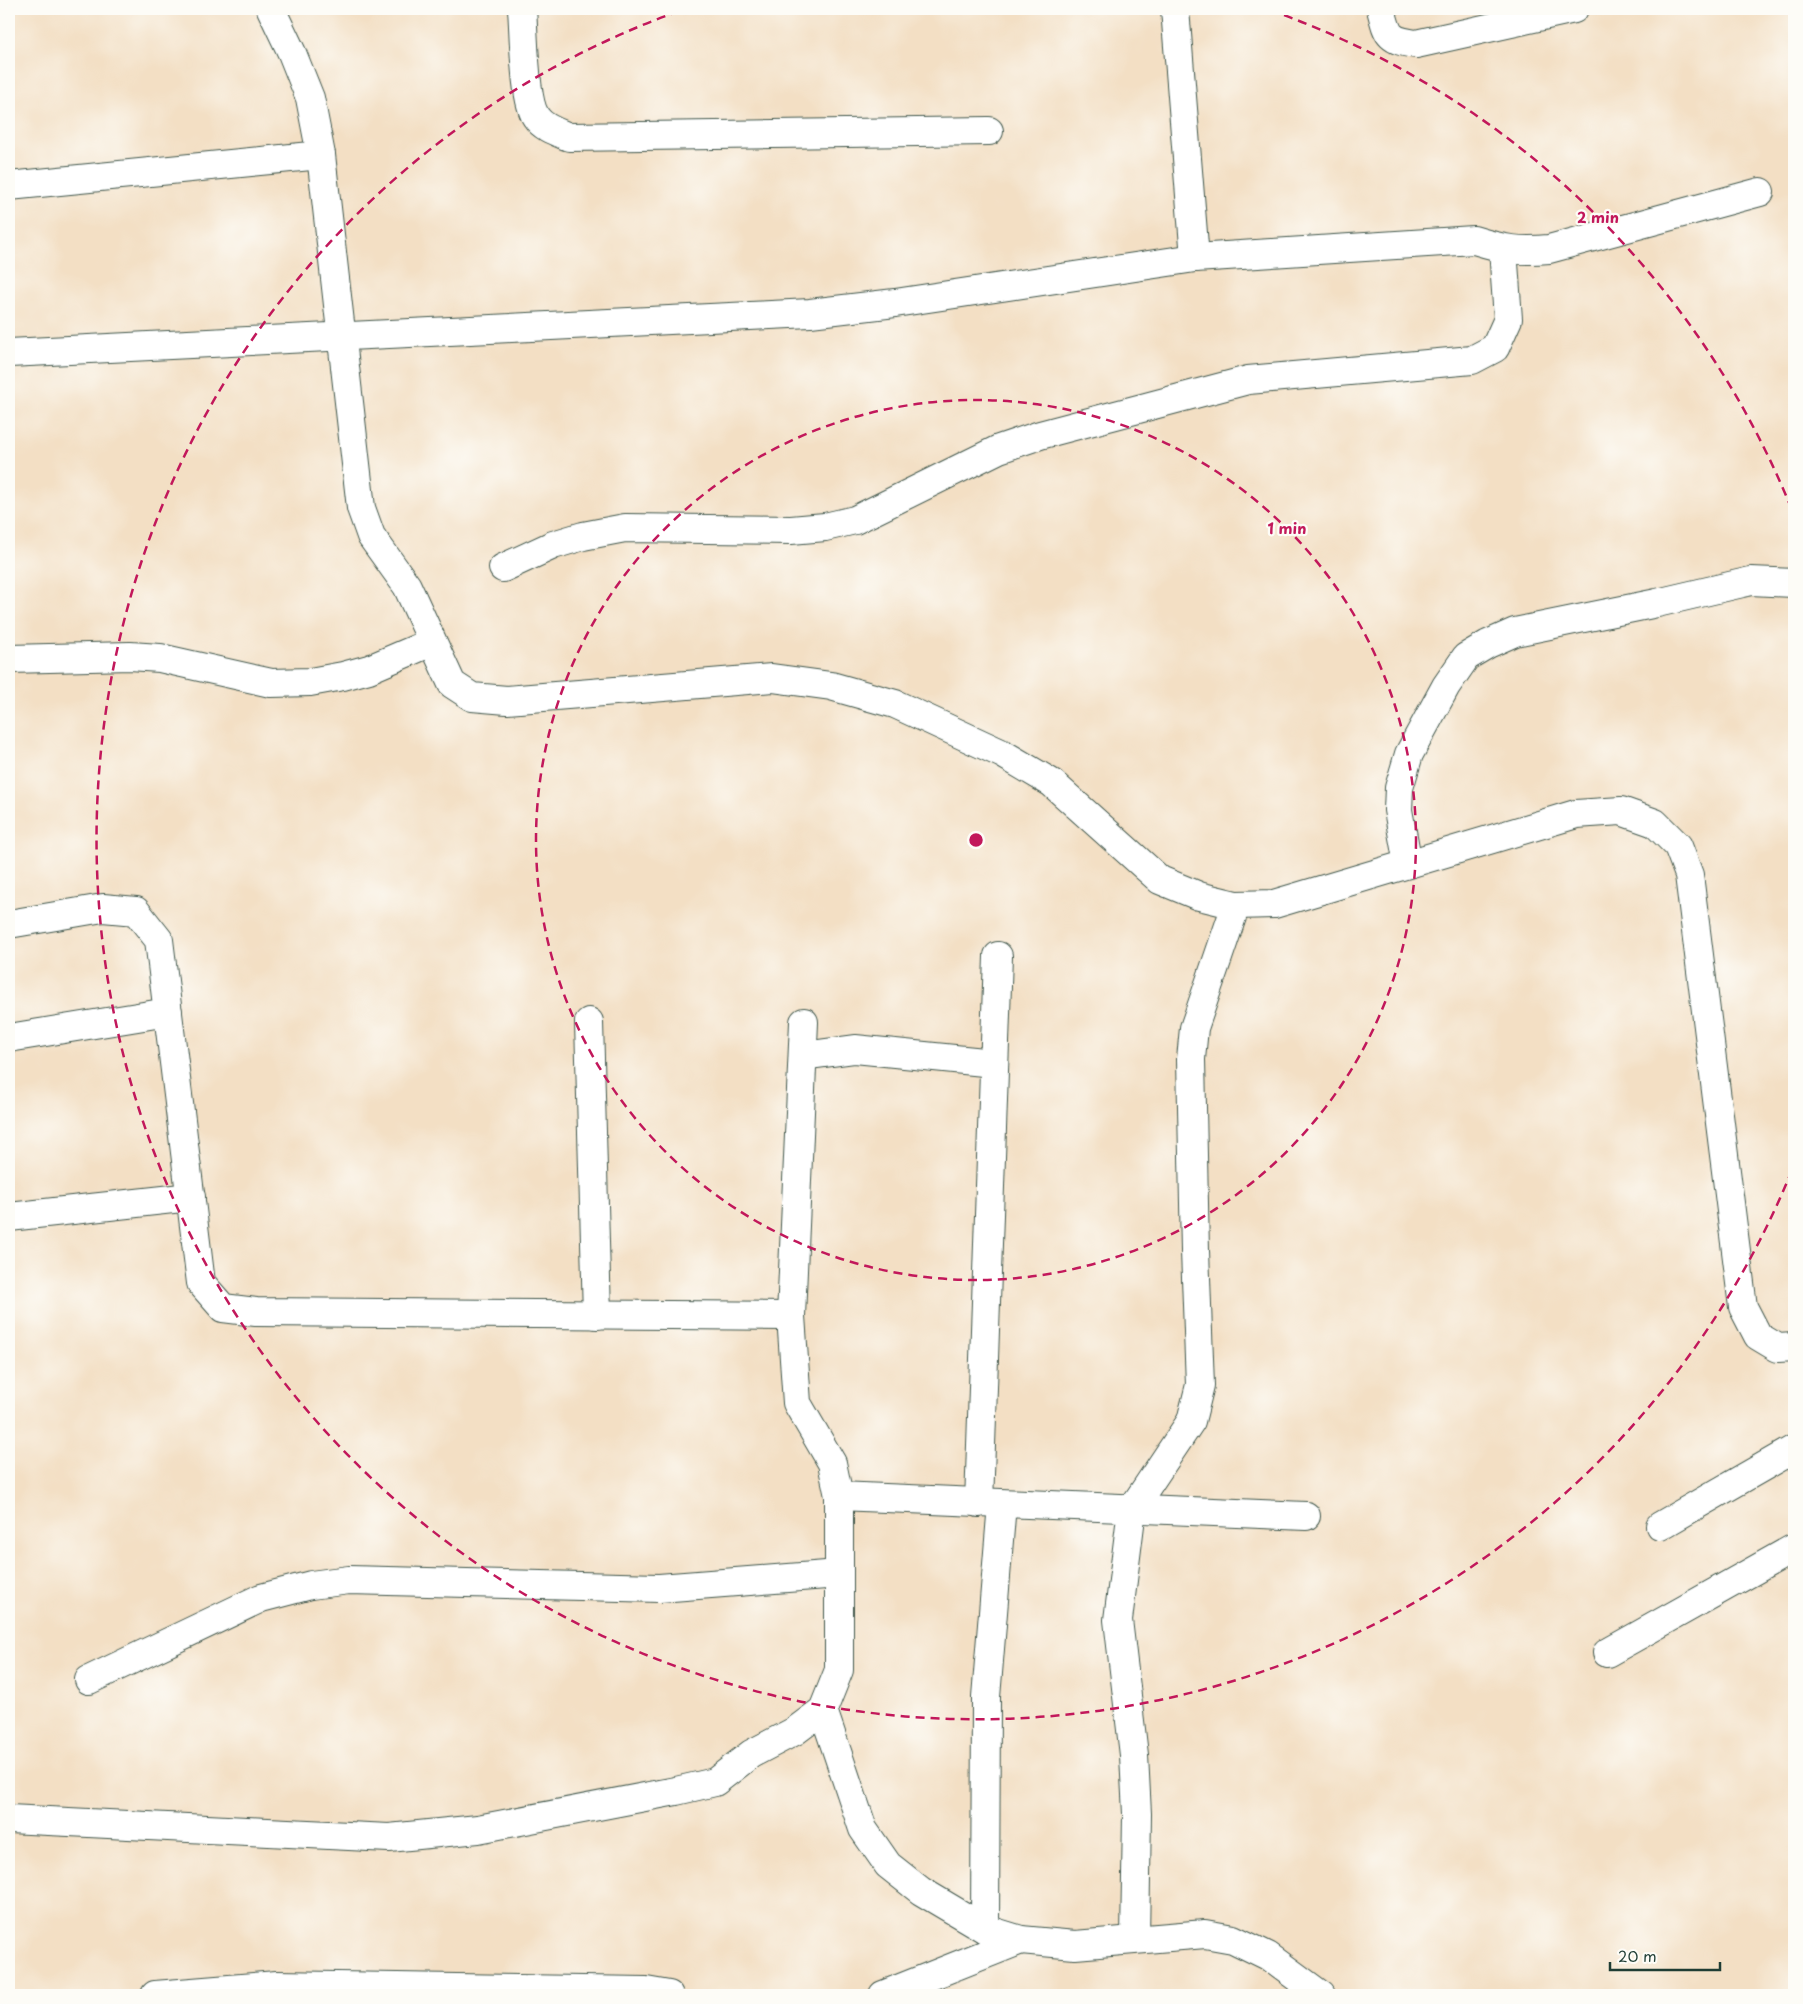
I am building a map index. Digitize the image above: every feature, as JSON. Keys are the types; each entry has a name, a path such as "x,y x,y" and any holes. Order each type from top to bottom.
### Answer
{"street":[{"path":"271,9 292,53 310,98 320,155 361,508 371,536 407,586 452,684 472,697 507,700 772,678 831,686 895,704 1003,754 1052,783 1160,880 1199,896 1236,905 1274,904 1576,814 1621,811 1655,823 1678,846 1689,875 1743,1307 1758,1336 1778,1348 1794,1347"},
{"path":"522,9 529,100 536,117 550,130 569,136 989,131"},
{"path":"1175,9 1195,258"},
{"path":"1380,9 1387,32 1398,42 1416,44 1574,9"},
{"path":"9,186 320,155"},
{"path":"9,353 810,313 895,303 1195,258 1474,240 1504,249 1526,252 1549,249 1760,192"},
{"path":"503,568 553,545 583,536 625,528 791,530 825,528 855,520 999,449 1040,435 1248,380 1472,360 1495,348 1508,319 1504,249"},
{"path":"1408,864 1398,810 1398,788 1408,754 1446,686 1466,658 1488,644 1515,632 1657,603 1751,581 1794,583"},
{"path":"9,659 130,656 160,658 271,682 310,682 369,669 432,642"},
{"path":"1135,1939 1138,1814 1134,1755 1118,1620 1132,1509 1191,1421 1200,1385 1191,1060 1194,1028 1236,905"},
{"path":"9,924 103,908 136,911 159,940 201,1283 224,1308 256,1312 791,1316"},
{"path":"986,1929 986,1697 991,1503 994,1063 998,956"},
{"path":"9,1038 168,1012"},
{"path":"588,1022 597,1315"},
{"path":"9,1819 390,1838 478,1829 715,1782 751,1754 795,1730 823,1710 839,1670 839,1496 832,1463 797,1403 791,1316 804,1022"},
{"path":"803,1056 855,1049 994,1063"},
{"path":"9,1217 191,1197"},
{"path":"1660,1526 1794,1449"},
{"path":"839,1496 1306,1516"},
{"path":"1607,1653 1794,1548"},
{"path":"89,1680 262,1598 311,1585 349,1580 658,1588 839,1574"},
{"path":"823,1710 863,1829 888,1865 921,1891 986,1929 1022,1940 1075,1945 1205,1934 1233,1940 1268,1956 1321,1995"},
{"path":"883,1995 1022,1940"},
{"path":"155,1995 277,1985 646,1991 669,1995"}]}
